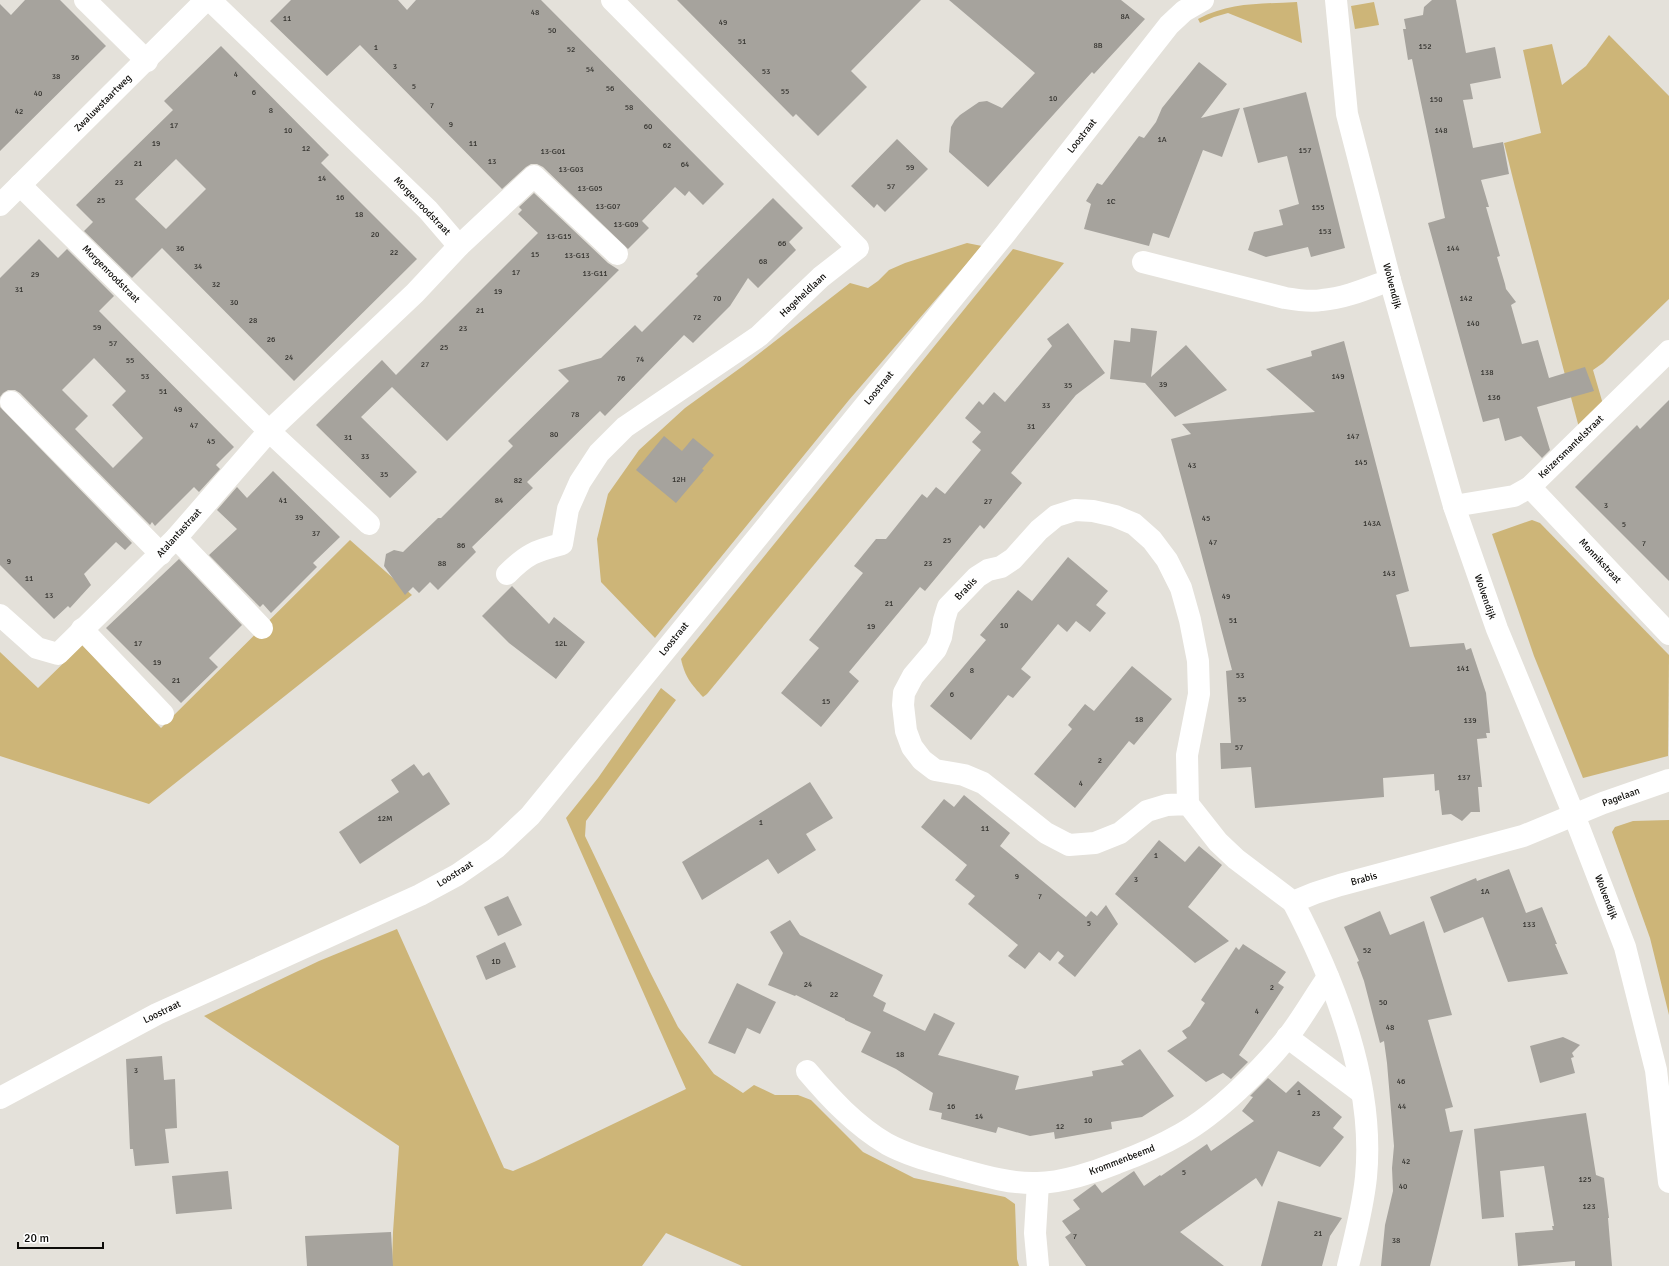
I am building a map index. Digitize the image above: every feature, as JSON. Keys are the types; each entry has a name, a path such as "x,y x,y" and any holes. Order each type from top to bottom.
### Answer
{"street":[{"path":"85,0 147,60"},
{"name":"Zwaluwstaartweg","path":"0,205 206,0"},
{"name":"Morgenroodstraat","path":"210,0 428,210 459,246"},
{"name":"Hageheldlaan","path":"507,574 523,558 537,550 562,544 568,509 580,482 599,453 625,427 759,336 821,277 858,248 612,0"},
{"name":"Loostraat","path":"0,1098 157,1014 420,895 457,875 496,848 530,816 1005,234 1169,25 1184,11 1203,0"},
{"name":"Wolvendijk","path":"1336,0 1347,114 1390,280 1454,506 1497,629 1574,815 1625,947 1656,1070 1669,1182"},
{"path":"269,431 415,293 459,246 534,176 617,254"},
{"name":"Morgenroodstraat","path":"20,185 269,431 369,524"},
{"path":"1143,262 1285,298 1302,300 1322,300 1356,293 1390,280"},
{"name":"Keizersmantelstraat","path":"1454,506 1514,496 1530,487 1669,351"},
{"path":"12,402 161,554"},
{"name":"Atalantastraat","path":"0,615 37,648 58,654 82,629 161,554 269,431"},
{"name":"Monnikstraat","path":"1530,487 1669,634"},
{"name":"Brabis","path":"1075,510 1093,511 1115,516 1134,524 1152,540 1167,560 1181,588 1190,620 1198,662 1199,694 1187,755 1188,804 1167,805 1148,811 1120,832 1095,843 1069,845 1046,833 983,783 964,775 935,770 922,760 912,746 906,730 903,705 904,693 913,676 936,649 941,637 948,607 977,577 988,570 1001,567 1013,559 1039,530 1056,516 1075,510"},
{"path":"176,538 262,628"},
{"path":"82,629 163,714"},
{"name":"Pagelaan","path":"1574,815 1669,780"},
{"path":"1188,804 1218,842 1293,902 1310,934 1342,1014 1354,1055 1362,1093 1368,1139 1366,1177 1362,1208 1348,1266"},
{"name":"Brabis","path":"1293,902 1340,885 1523,836 1574,815"},
{"name":"Krommenbeemd","path":"807,1071 828,1096 860,1124 887,1144 922,1159 1001,1180 1038,1184 1066,1179 1103,1169 1144,1153 1182,1133 1213,1112 1236,1091 1287,1038 1328,977"},
{"path":"1287,1038 1362,1093"},
{"path":"1038,1184 1035,1233 1038,1266"}],"shaded area":[{"path":"1297,2 1302,43 1228,13 1200,23 1198,19 1222,9 1246,5"},
{"path":"1374,2 1379,25 1355,29 1351,6"},
{"path":"1609,35 1669,96 1669,299 1603,363 1593,370 1605,411 1581,435 1504,143 1541,133 1523,50 1552,44 1562,85 1586,66"},
{"path":"967,243 982,246 849,400 655,638 601,582 597,539 608,494 639,450 685,408 743,366 850,283 868,288 889,270 905,263"},
{"path":"1013,249 1064,263 703,697 689,680 684,671 681,659"},
{"path":"1532,520 1540,523 1669,655 1668,756 1583,778 1534,656 1492,534"},
{"path":"350,540 412,595 149,804 0,756 0,652 38,688 82,645 161,728"},
{"path":"661,688 676,700 586,821 585,836 678,1027 714,1074 743,1093 754,1085 775,1095 798,1095 811,1100 863,1152 914,1178 1005,1197 1015,1204 1017,1259 1019,1266 742,1266 666,1233 642,1266 392,1266 399,1146 204,1016 319,961 397,929 504,1168 513,1171 534,1162 686,1089 566,818 598,778"},
{"path":"1669,820 1669,1015 1650,938 1612,832 1615,827 1633,821"}],"building":[{"path":"25,0 60,0 106,46 0,151 0,4 11,15"},
{"path":"291,0 398,0 407,10 416,0 541,0 724,184 703,205 689,191 685,196 675,187 642,221 649,228 628,249 543,167 537,164 531,164 526,167 502,189 360,45 327,76 270,21"},
{"path":"677,0 921,0 851,71 867,87 818,136 796,114 793,117"},
{"path":"949,0 1121,0 1145,19 1094,74 1092,72 988,187 949,152 951,127 960,115 979,102 987,101 1002,108 1035,73"},
{"path":"1432,0 1456,0 1466,53 1495,47 1501,78 1470,84 1473,99 1463,100 1473,148 1503,142 1509,174 1481,180 1489,207 1486,207 1500,256 1497,257 1506,289 1516,302 1511,305 1522,344 1538,340 1549,378 1585,367 1594,391 1537,407 1550,450 1542,458 1521,436 1505,441 1499,418 1483,422 1428,223 1445,218 1412,59 1408,60 1403,29 1406,29 1404,19 1423,15 1424,7"},
{"path":"221,46 329,155 321,163 417,259 294,381 162,248 132,278 84,231 93,222 76,205 173,110 164,101","holes":["176,159 206,189 166,229 135,199"]},
{"path":"1199,62 1227,84 1201,118 1240,108 1222,157 1203,150 1169,238 1153,233 1149,246 1084,229 1091,204 1086,201 1097,183 1102,185 1139,136 1144,138 1156,122 1162,108"},
{"path":"1306,92 1345,248 1311,257 1308,247 1266,257 1248,250 1254,232 1283,225 1279,210 1299,204 1287,156 1258,163 1243,108"},
{"path":"897,139 928,169 885,212 877,204 874,208 851,186"},
{"path":"534,193 608,263 619,270 447,441 392,387 361,417 417,472 390,498 316,425 382,360 396,375 538,233 518,214 522,210 519,207"},
{"path":"773,198 803,228 789,242 796,250 758,288 748,278 730,306 693,343 684,335 605,416 600,411 527,482 533,488 472,547 476,552 438,590 430,582 419,593 413,587 405,595 384,566 386,554 394,550 403,552 438,518 441,518 513,446 508,441 569,381 558,370 601,358 635,325 642,332 698,276 696,274"},
{"path":"39,239 58,258 67,249 114,296 99,311 234,447 216,465 220,469 199,492 194,487 155,526 152,522 150,525 20,393 15,390 8,390 0,397 0,278","holes":["94,358 126,391 112,405 143,438 113,468 75,429 88,416 62,390"]},
{"path":"1068,323 1105,373 1076,395 1011,473 1022,483 984,529 980,525 925,591 920,587 849,672 859,681 821,727 781,693 819,648 809,640 863,573 854,566 876,539 886,539 922,494 927,498 936,487 945,494 981,450 972,442 981,432 965,418 979,401 983,405 994,392 1005,402 1052,346 1047,339"},
{"path":"1131,328 1157,331 1151,377 1186,345 1227,390 1175,417 1145,383 1110,379 1114,340 1130,342"},
{"path":"1344,341 1409,591 1396,595 1410,647 1464,643 1466,650 1471,648 1486,693 1490,733 1486,733 1487,738 1477,739 1482,787 1478,787 1480,812 1471,812 1462,821 1451,814 1442,815 1439,790 1435,791 1434,774 1383,778 1384,797 1255,808 1251,767 1221,769 1220,743 1231,743 1226,671 1232,670 1171,439 1191,434 1182,424 1315,412 1266,369 1312,356 1311,351"},
{"path":"1669,400 1669,581 1575,487 1637,425 1640,429"},
{"path":"0,407 132,543 125,550 116,542 84,574 91,585 70,608 68,606 54,619 0,565"},
{"path":"664,436 682,451 693,438 714,455 702,469 704,470 676,503 636,470"},
{"path":"273,471 340,537 313,563 317,567 271,613 263,604 260,607 209,555 237,529 217,510 237,487 247,498"},
{"path":"1068,557 1108,591 1096,605 1106,613 1090,632 1076,621 1067,632 1058,624 1021,669 1031,677 1013,698 1008,695 971,740 930,706 986,640 980,635 1018,590 1032,601"},
{"path":"179,559 242,625 209,658 218,667 181,703 106,628"},
{"path":"512,586 549,624 554,617 585,642 556,679 509,643 482,616"},
{"path":"1132,666 1172,699 1134,745 1129,741 1075,808 1034,774 1072,729 1068,725 1085,704 1094,711"},
{"path":"414,764 423,776 429,772 450,804 360,864 339,832 399,792 391,780"},
{"path":"810,782 833,818 806,834 816,850 778,874 768,859 702,900 682,862"},
{"path":"964,795 1010,833 1000,846 1086,917 1091,911 1097,916 1106,905 1118,924 1075,977 1058,963 1064,956 1058,951 1050,961 1039,952 1025,969 1008,956 1018,945 968,904 975,896 955,880 967,865 921,827 944,799 954,807"},
{"path":"1159,840 1185,862 1199,846 1222,865 1188,907 1229,941 1195,963 1115,894"},
{"path":"1509,869 1526,913 1542,907 1557,944 1555,944 1568,974 1508,982 1483,917 1444,933 1430,897 1476,878 1477,881"},
{"path":"508,896 522,925 498,936 484,907"},
{"path":"1380,911 1390,935 1424,921 1452,1015 1428,1020 1453,1107 1445,1109 1450,1132 1463,1130 1430,1266 1381,1266 1385,1225 1393,1191 1392,1168 1394,1146 1387,1063 1384,1041 1380,1043 1364,981 1357,962 1359,961 1344,927"},
{"path":"790,920 800,935 883,975 873,996 886,1003 883,1011 925,1031 934,1013 955,1023 938,1055 1019,1076 1015,1090 1093,1076 1092,1071 1124,1065 1121,1061 1140,1049 1174,1096 1142,1117 1111,1122 1112,1129 1055,1139 1054,1132 1030,1136 998,1127 996,1133 941,1119 942,1113 929,1110 933,1093 896,1069 861,1052 871,1032 796,995 795,996 768,985 783,953 770,932"},
{"path":"505,942 516,967 486,980 476,956"},
{"path":"1243,944 1286,972 1278,983 1284,987 1239,1055 1248,1062 1231,1079 1223,1073 1206,1082 1167,1051 1187,1038 1182,1031 1190,1026 1205,1003 1201,1000 1236,947 1239,950"},
{"path":"737,983 776,1002 760,1034 747,1028 735,1054 708,1043"},
{"path":"1563,1037 1580,1045 1572,1053 1574,1057 1571,1058 1575,1073 1540,1083 1530,1046"},
{"path":"162,1056 164,1080 175,1079 177,1128 165,1129 169,1163 135,1166 133,1149 130,1149 126,1059"},
{"path":"1268,1078 1286,1093 1298,1081 1342,1117 1333,1128 1344,1137 1320,1167 1278,1151 1262,1187 1256,1178 1180,1232 1224,1266 1086,1266 1065,1237 1071,1233 1062,1221 1080,1209 1073,1200 1095,1184 1102,1193 1134,1171 1144,1186 1207,1144 1211,1151 1254,1121 1242,1111 1253,1097 1250,1096"},
{"path":"1586,1113 1596,1175 1604,1178 1609,1218 1612,1266 1575,1266 1575,1261 1518,1266 1515,1233 1553,1230 1552,1226 1554,1226 1544,1166 1500,1171 1504,1217 1482,1219 1474,1129"},
{"path":"228,1171 232,1209 176,1214 172,1176"},
{"path":"1278,1201 1342,1218 1330,1236 1322,1266 1261,1266"},
{"path":"391,1232 393,1266 307,1266 305,1236"}]}
